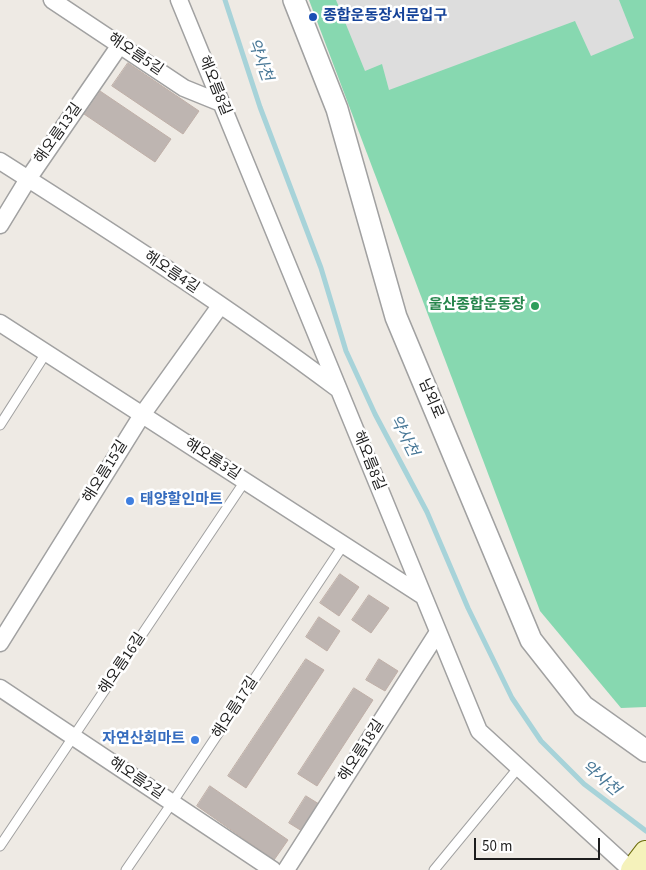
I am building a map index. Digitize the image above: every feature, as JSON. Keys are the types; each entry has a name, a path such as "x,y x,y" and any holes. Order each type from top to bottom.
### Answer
{"main road":[{"path":"632,870 646,853"}],"street":[{"name":"해오름5길","path":"52,0 184,88 221,103"},
{"name":"해오름8길","path":"179,0 479,731 632,870"},
{"name":"남외로","path":"294,0 337,109 396,317 531,640 583,706 646,751"},
{"name":"해오름13길","path":"0,225 28,179 120,45"},
{"name":"해오름4길","path":"0,161 281,346 339,390"},
{"name":"해오름15길","path":"0,643 142,415 220,306"},
{"name":"해오름3길","path":"0,323 423,596"},
{"name":"해오름18길","path":"286,870 438,632"},
{"name":"해오름2길","path":"0,688 273,870"}],"lane":[{"path":"0,425 46,353"},
{"name":"해오름16길","path":"0,846 245,481"},
{"name":"해오름17길","path":"126,870 344,544"},
{"path":"434,870 519,767"}],"green space":[{"name":"울산종합운동장","path":"309,0 646,0 646,707 621,708 540,611"}],"shaded area":[{"path":"336,0 619,0 634,38 591,56 575,21 389,90 382,64 365,71"}],"building":[{"path":"128,63 199,111 183,134 112,86"},
{"path":"100,91 171,139 155,162 84,114"},
{"path":"340,574 359,587 339,616 320,603"},
{"path":"369,595 389,608 371,633 352,620"},
{"path":"319,617 340,631 327,651 306,637"},
{"path":"306,659 324,670 246,788 228,776"},
{"path":"379,659 398,671 385,691 366,680"},
{"path":"354,688 373,700 317,786 298,774"},
{"path":"210,786 288,840 274,860 197,806"},
{"path":"306,796 319,804 302,831 289,823"}],"waterway":[{"name":"약사천","path":"225,0 260,107 321,268 346,351 375,414 427,512 468,608 512,698 541,741 584,784 646,831"}],"place":[{"name":"종합운동장서문입구","path":"313,17"},
{"name":"울산종합운동장","path":"535,306"},
{"name":"태양할인마트","path":"130,501"},
{"name":"자연산회마트","path":"195,740"}]}
